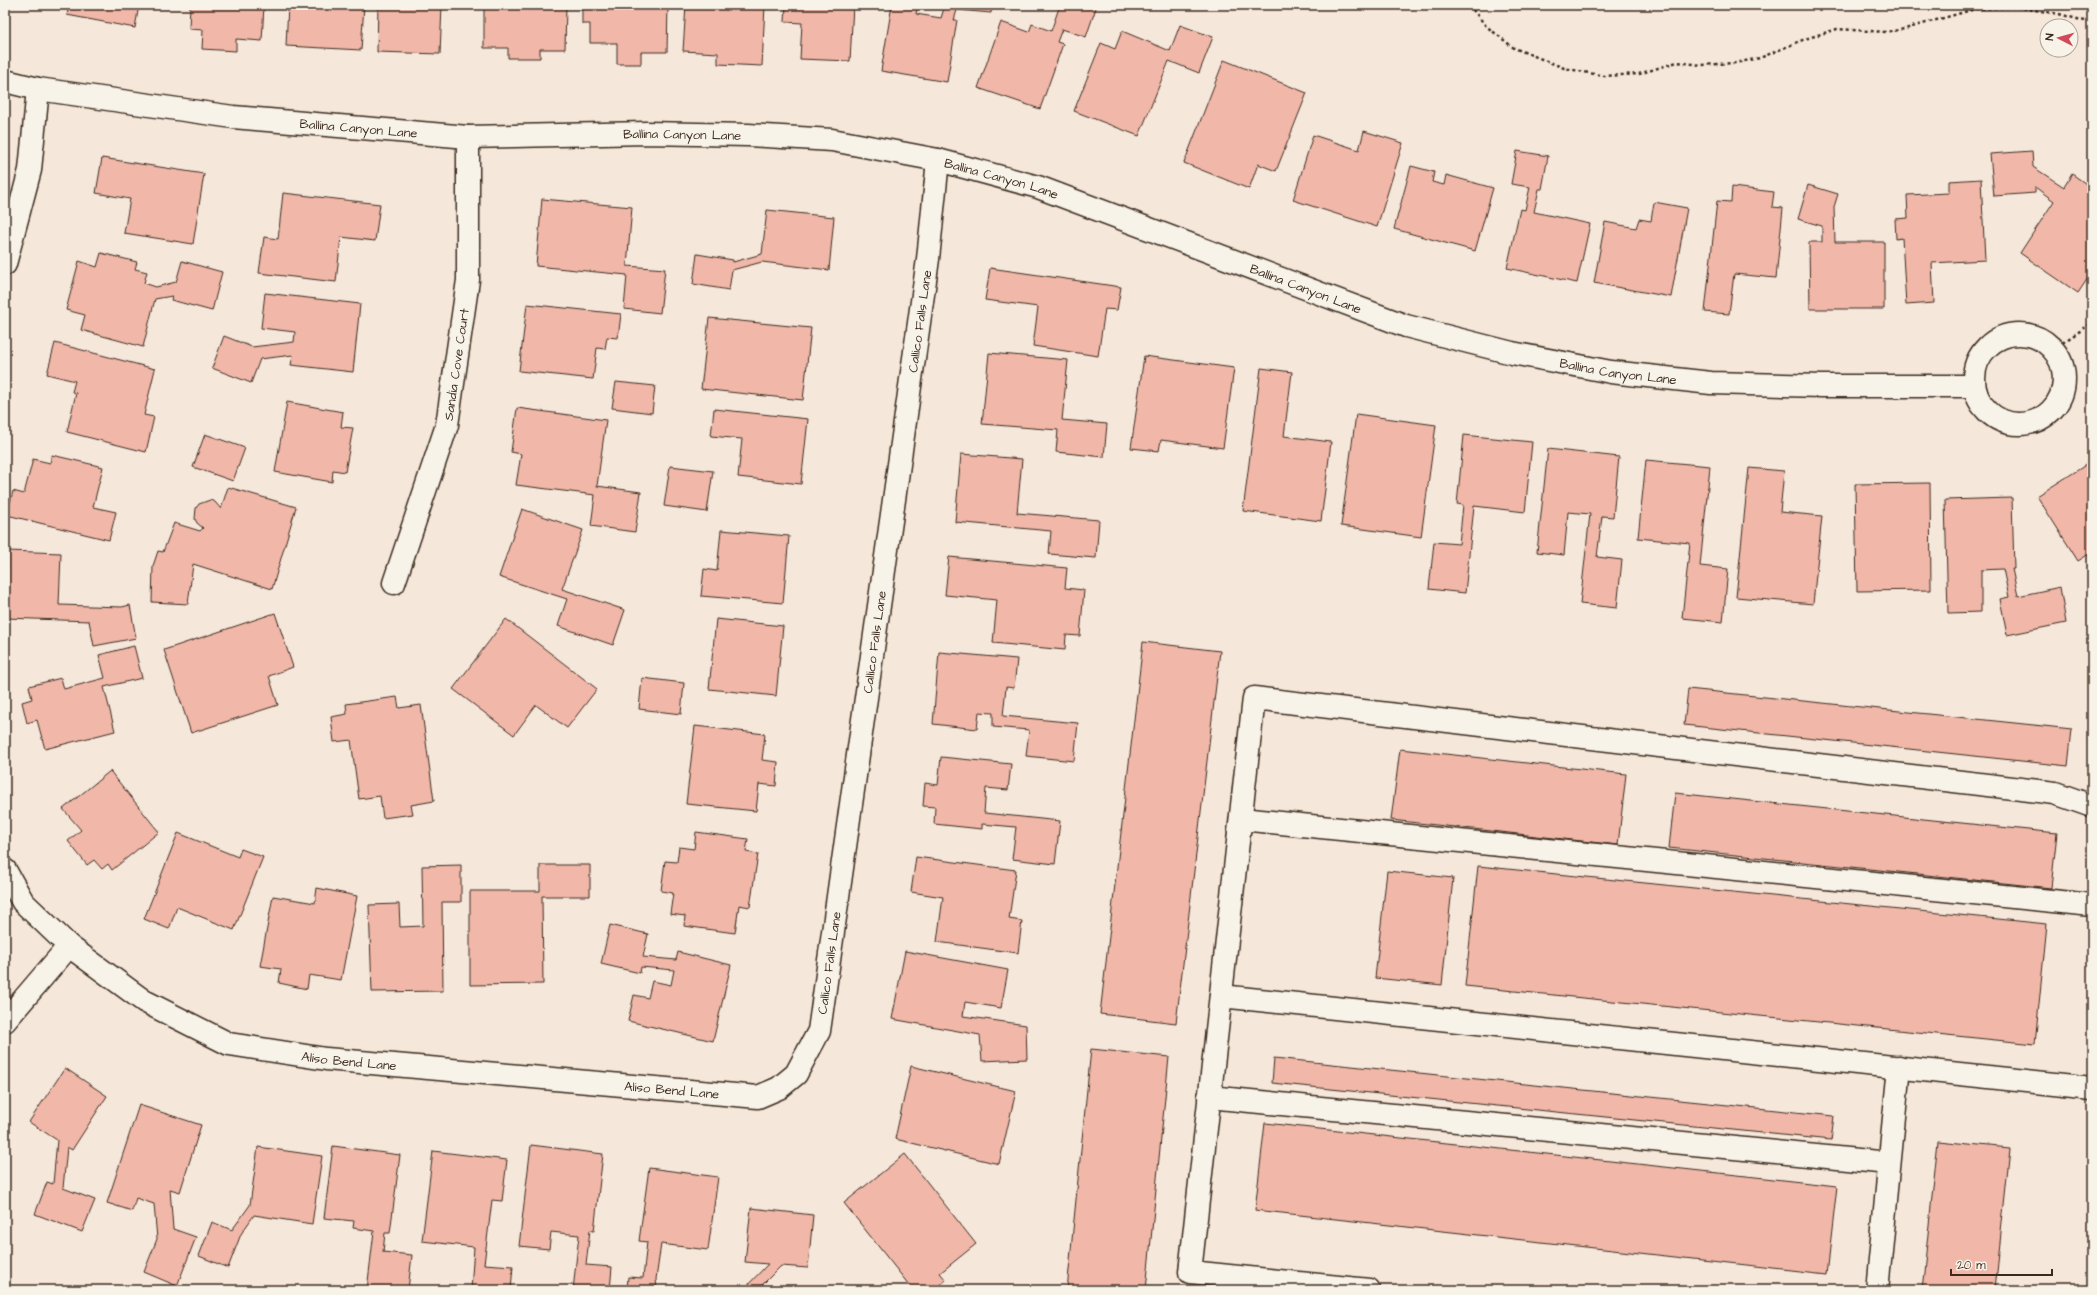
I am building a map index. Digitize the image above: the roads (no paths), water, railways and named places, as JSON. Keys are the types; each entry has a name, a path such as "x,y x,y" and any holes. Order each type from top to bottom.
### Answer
{"street":[{"name":"Ballina Canyon Lane","path":"5,81 38,89 233,117 468,138 646,133 748,135 832,140 938,160 1038,187 1406,326 1512,353 1611,372 1711,384 1974,386"},
{"path":"5,264 30,170 38,89"},
{"name":"Sandia Cove Court","path":"394,583 447,425 468,280 468,138"},
{"name":"Callico Falls Lane","path":"758,1096 778,1088 796,1074 819,1031 928,259 938,160"},
{"path":"2013,334 2028,334 2041,340 2053,349 2060,361 2064,375 2062,391 2056,405 2046,416 2032,423 2017,424 2001,421 1989,413 1979,400 1974,386 1974,372 1979,358 1987,346 2000,338 2013,334"},
{"path":"1369,1290 1190,1272 1254,698 2055,792 2092,806"},
{"path":"1241,819 2092,906"},
{"name":"Aliso Bend Lane","path":"5,870 23,902 69,946 144,1001 229,1044 326,1060 758,1096"},
{"path":"5,1021 69,946"},
{"path":"1221,996 2092,1088"},
{"path":"1877,1290 1899,1067"},
{"path":"1209,1097 1889,1163"}]}
